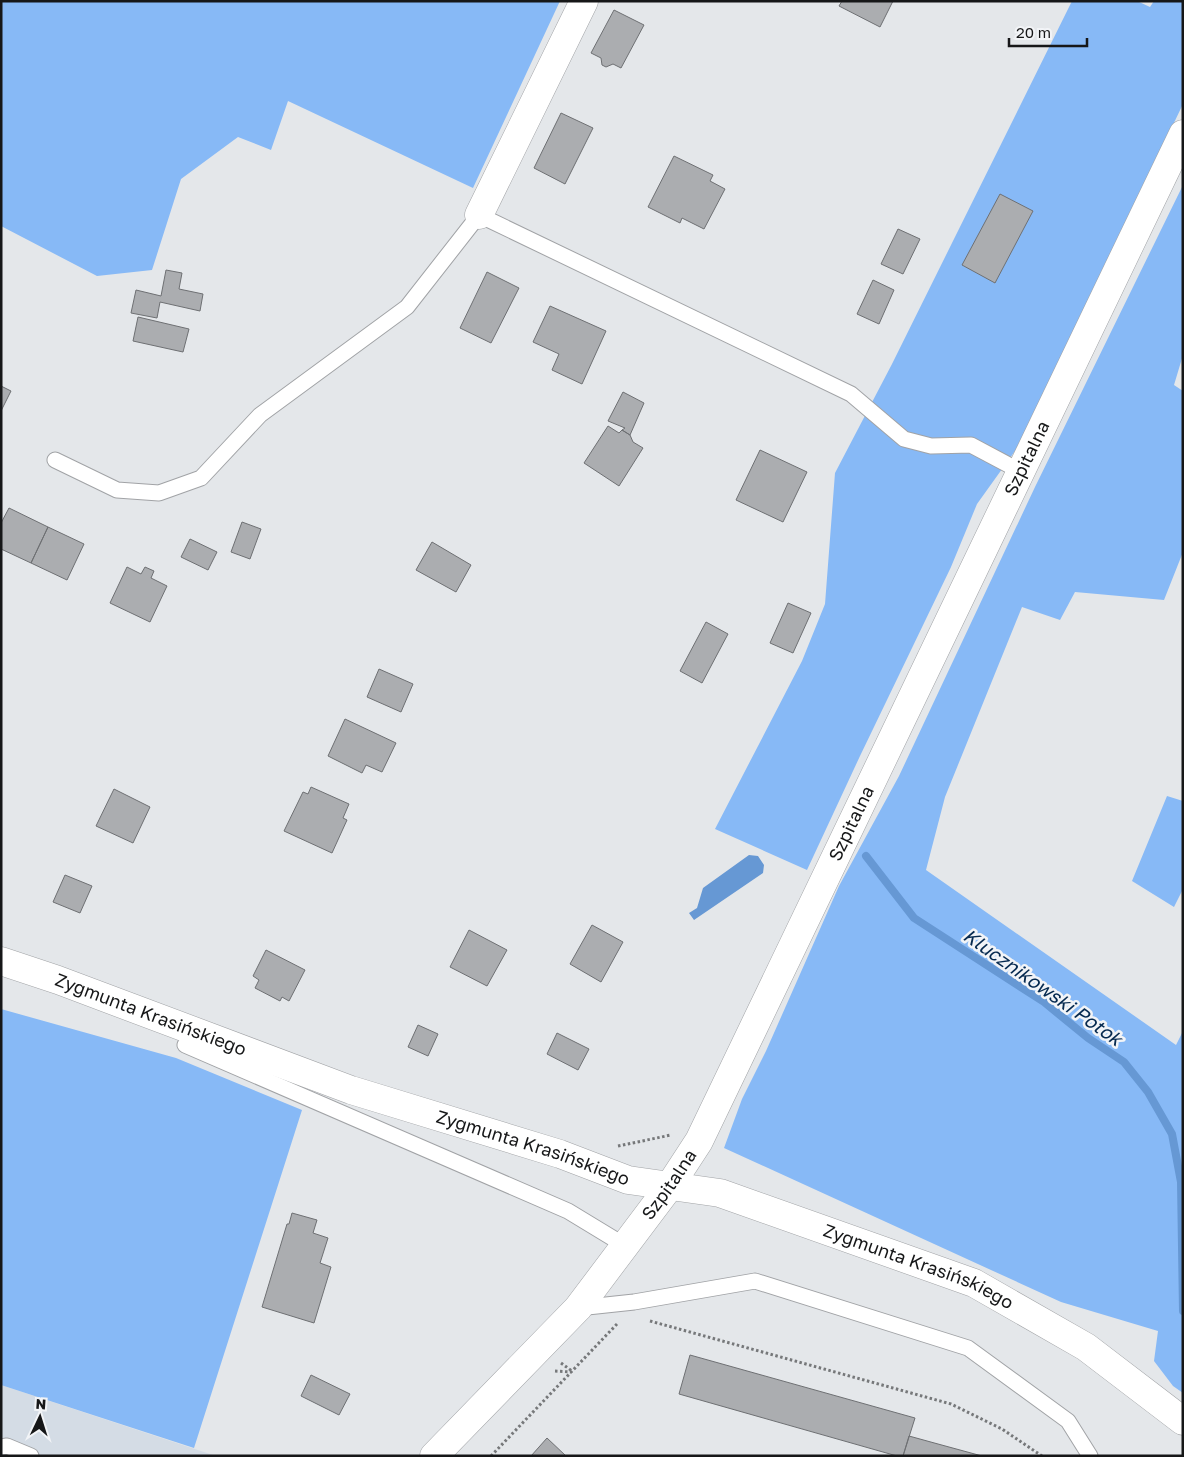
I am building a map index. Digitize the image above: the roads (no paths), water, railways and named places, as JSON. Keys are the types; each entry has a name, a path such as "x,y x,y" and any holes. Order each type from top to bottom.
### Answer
{"street":[{"path":"479,215 584,1"},
{"name":"Szpitalna","path":"434,1456 578,1308 669,1187 699,1141 1183,134"},
{"name":"Zygmunta Krasińskiego","path":"1,961 58,980 350,1090 560,1154 628,1180 720,1193 974,1283 1086,1347 1183,1421"}],"lane":[{"path":"55,460 117,490 159,493 201,478 260,415 408,307 479,215 851,394 904,438 930,446 972,444 1020,471"},
{"path":"185,1045 568,1211 624,1245"},
{"path":"578,1308 634,1302 755,1281 968,1348 1068,1421 1090,1456"},
{"path":"1,1447 7,1446 31,1456"}],"waterway":[{"name":"Klucznikowski Potok","path":"866,856 914,918 1044,1002 1088,1038 1124,1062 1148,1092 1172,1134 1181,1182 1183,1311"}]}
